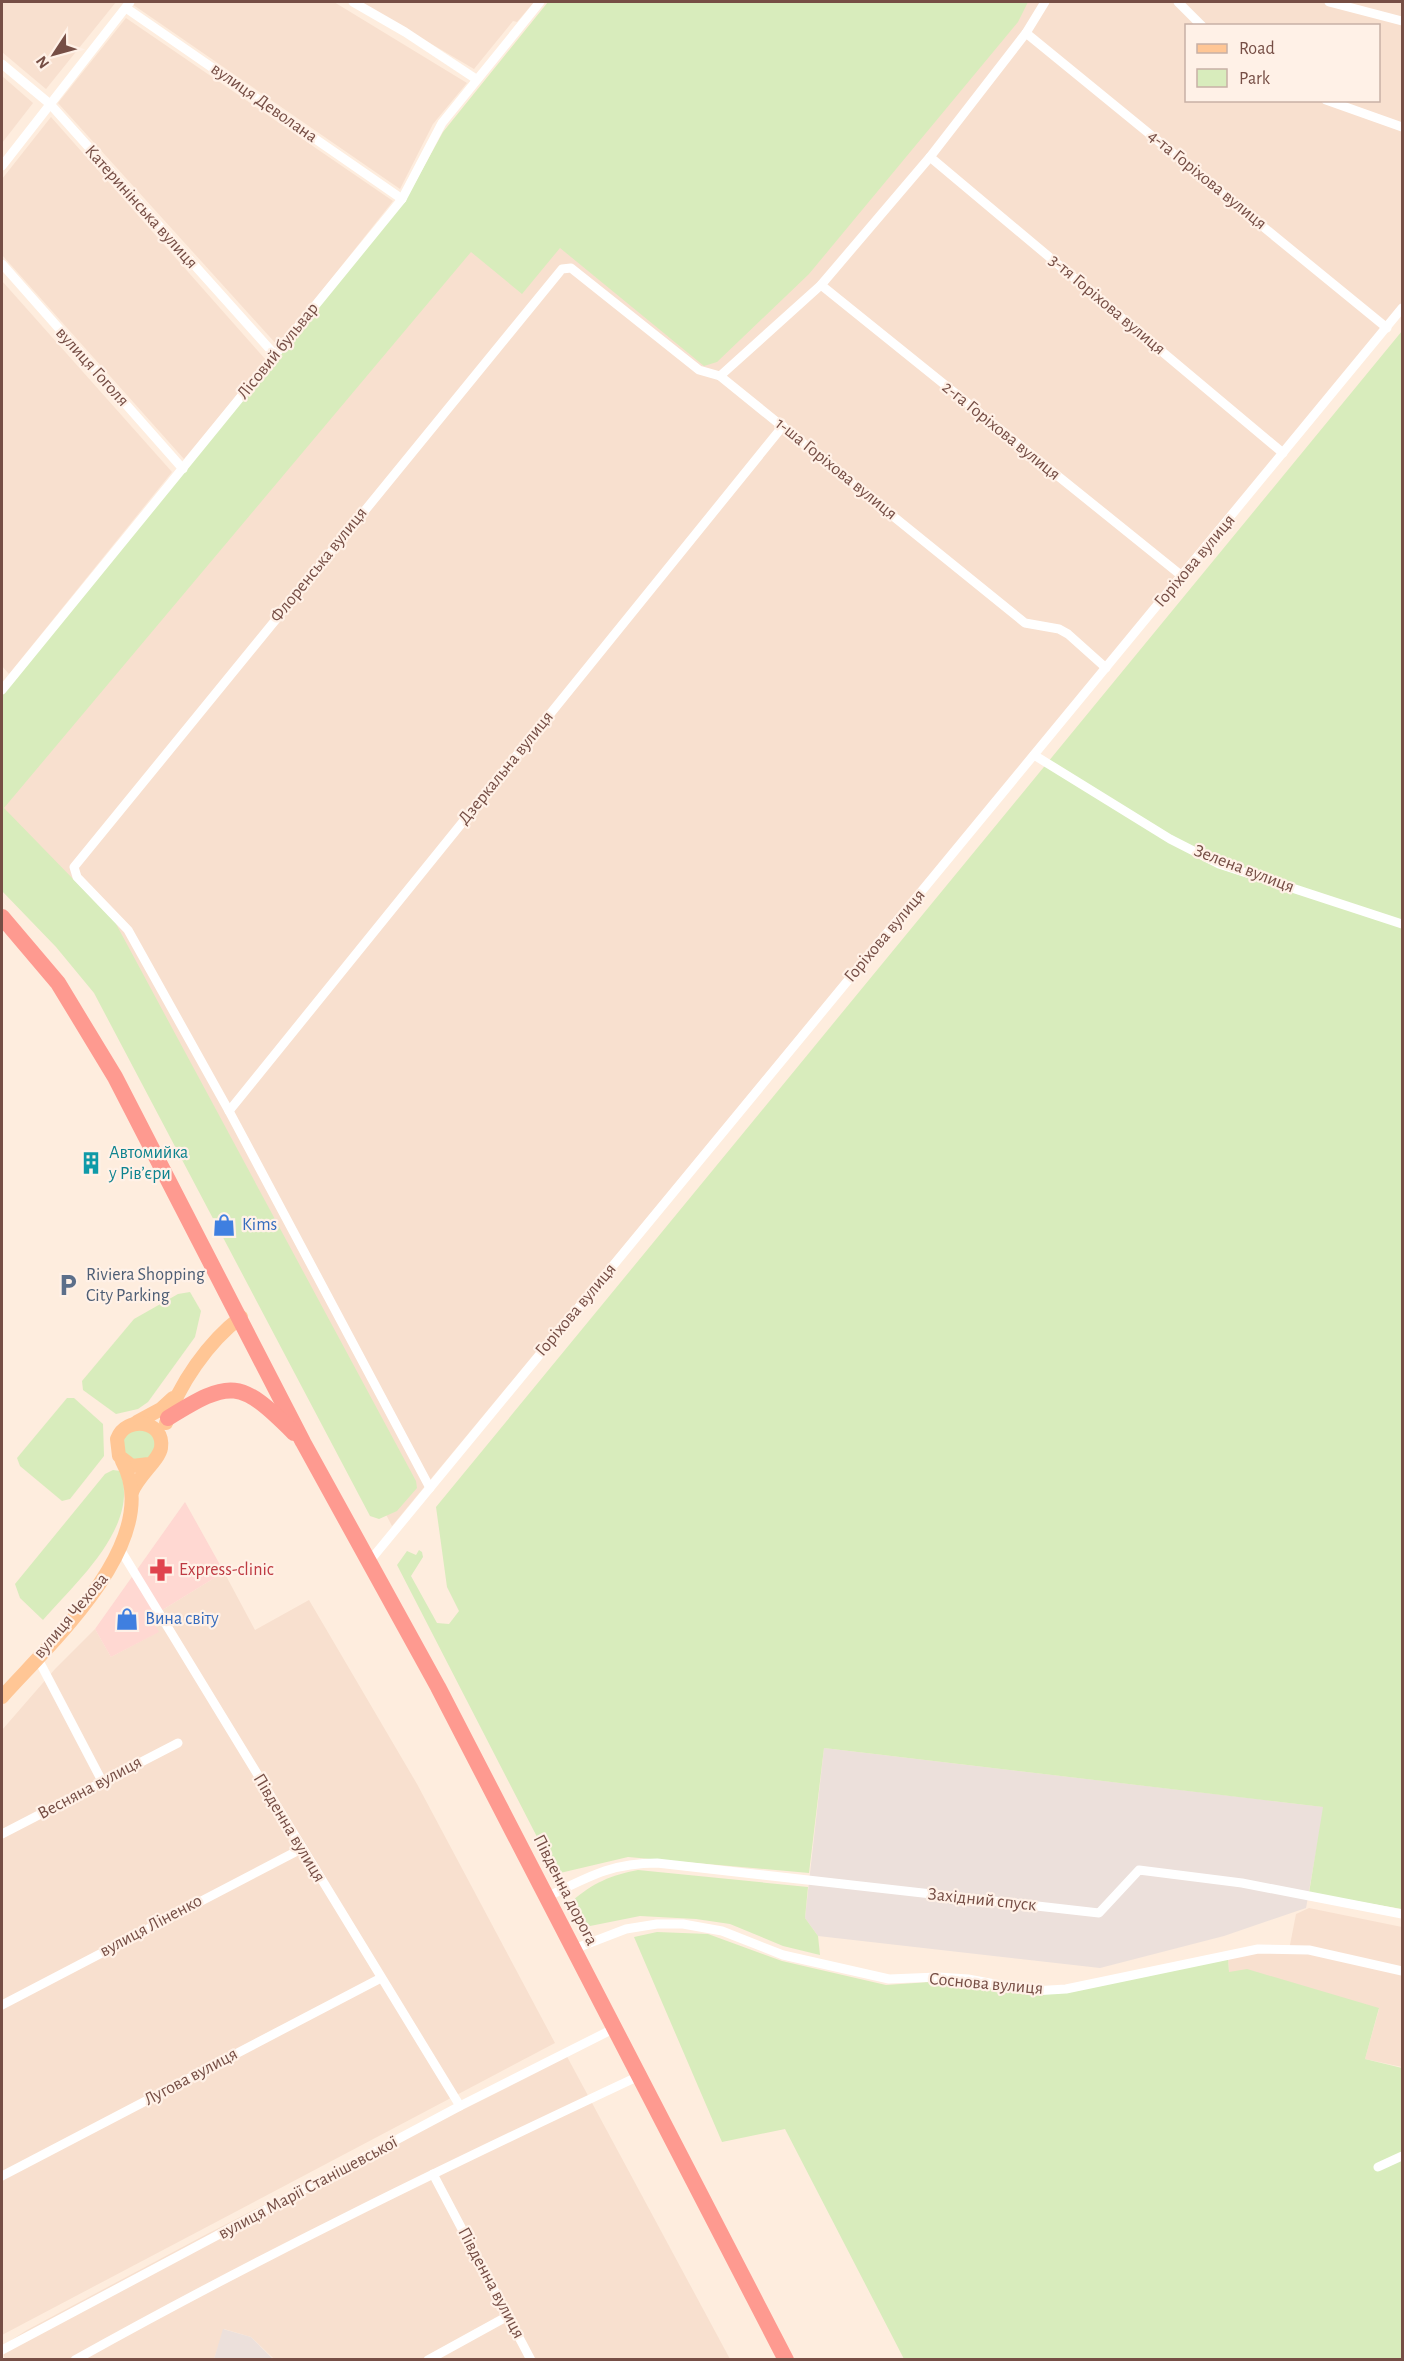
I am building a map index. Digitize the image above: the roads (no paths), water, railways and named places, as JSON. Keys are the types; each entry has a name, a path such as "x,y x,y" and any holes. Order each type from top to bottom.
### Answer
{"highway":[{"name":"Південна дорога","path":"2,917 36,956 77,1011 115,1077 241,1317 303,1442 438,1687 786,2360"},
{"path":"168,1418 204,1395 219,1390 233,1390 259,1400 303,1442"}],"main road":[{"path":"181,1390 161,1409 137,1422 126,1425 117,1439 117,1450 122,1461 132,1467 149,1464 158,1456 168,1418 181,1390 221,1333 241,1317"},
{"path":"137,1422 148,1424 156,1431 161,1446"},
{"name":"вулиця Чехова","path":"122,1461 129,1476 132,1492"},
{"name":"вулиця Чехова","path":"2,1697 108,1574 120,1549 132,1492 139,1477 149,1464"}],"street":[{"path":"353,2 476,79"},
{"name":"Лісовий бульвар","path":"2,690 402,199 442,123 540,2"},
{"path":"720,376 821,285 930,157 1026,33 1045,2"},
{"path":"1178,2 1200,24"},
{"path":"1329,2 1402,21"},
{"path":"2,166 128,5"},
{"name":"вулиця Деволана","path":"128,5 402,199"},
{"name":"4-та Горіхова вулиця","path":"1026,33 1387,328"},
{"name":"Катеринінська вулиця","path":"2,64 50,104 275,355"},
{"path":"1332,102 1402,127"},
{"name":"3-тя Горіхова вулиця","path":"930,157 1283,453"},
{"name":"вулиця Гоголя","path":"2,264 183,469"},
{"name":"1-ша Горіхова вулиця","path":"566,267 699,370 720,376 1025,623 1059,629 1068,634 1106,668"},
{"name":"Флоренська вулиця","path":"229,1111 128,930 77,877 74,867 509,333 566,267"},
{"name":"2-га Горіхова вулиця","path":"821,285 1182,576"},
{"name":"Горіхова вулиця","path":"368,1563 1402,309"},
{"name":"Дзеркальна вулиця","path":"229,1111 783,426"},
{"name":"Зелена вулиця","path":"1034,755 1170,839 1219,864 1402,924"},
{"path":"229,1111 430,1488"},
{"name":"Південна вулиця","path":"120,1549 301,1849 460,2106"},
{"path":"37,1657 102,1781"},
{"name":"Весняна вулиця","path":"2,1834 178,1743"},
{"name":"вулиця Ліненко","path":"2,2005 301,1849"},
{"name":"Західний спуск","path":"547,1897 592,1874 627,1863 657,1863 1099,1913 1139,1870 1242,1883 1402,1914"},
{"name":"Соснова вулиця","path":"574,1949 626,1929 683,1924 722,1931 783,1955 889,1979 958,1978 1033,1991 1066,1989 1258,1949 1309,1950 1402,1971"},
{"name":"Лугова вулиця","path":"2,2176 381,1978"},
{"name":"вулиця Марії Станішевської","path":"2,2350 460,2106 615,2028"},
{"path":"75,2360 219,2283 433,2174 639,2076"},
{"path":"1378,2167 1402,2156"},
{"name":"Південна вулиця","path":"433,2174 531,2360"},
{"path":"428,2360 508,2316"}],"place":[{"name":"Автомийка у Рівʼєри","path":"91,1163"},
{"name":"Kims","path":"224,1225"},
{"name":"Riviera Shopping City Parking","path":"68,1285"},
{"name":"Express-clinic","path":"161,1570"},
{"name":"Вина світу","path":"127,1619"}]}
